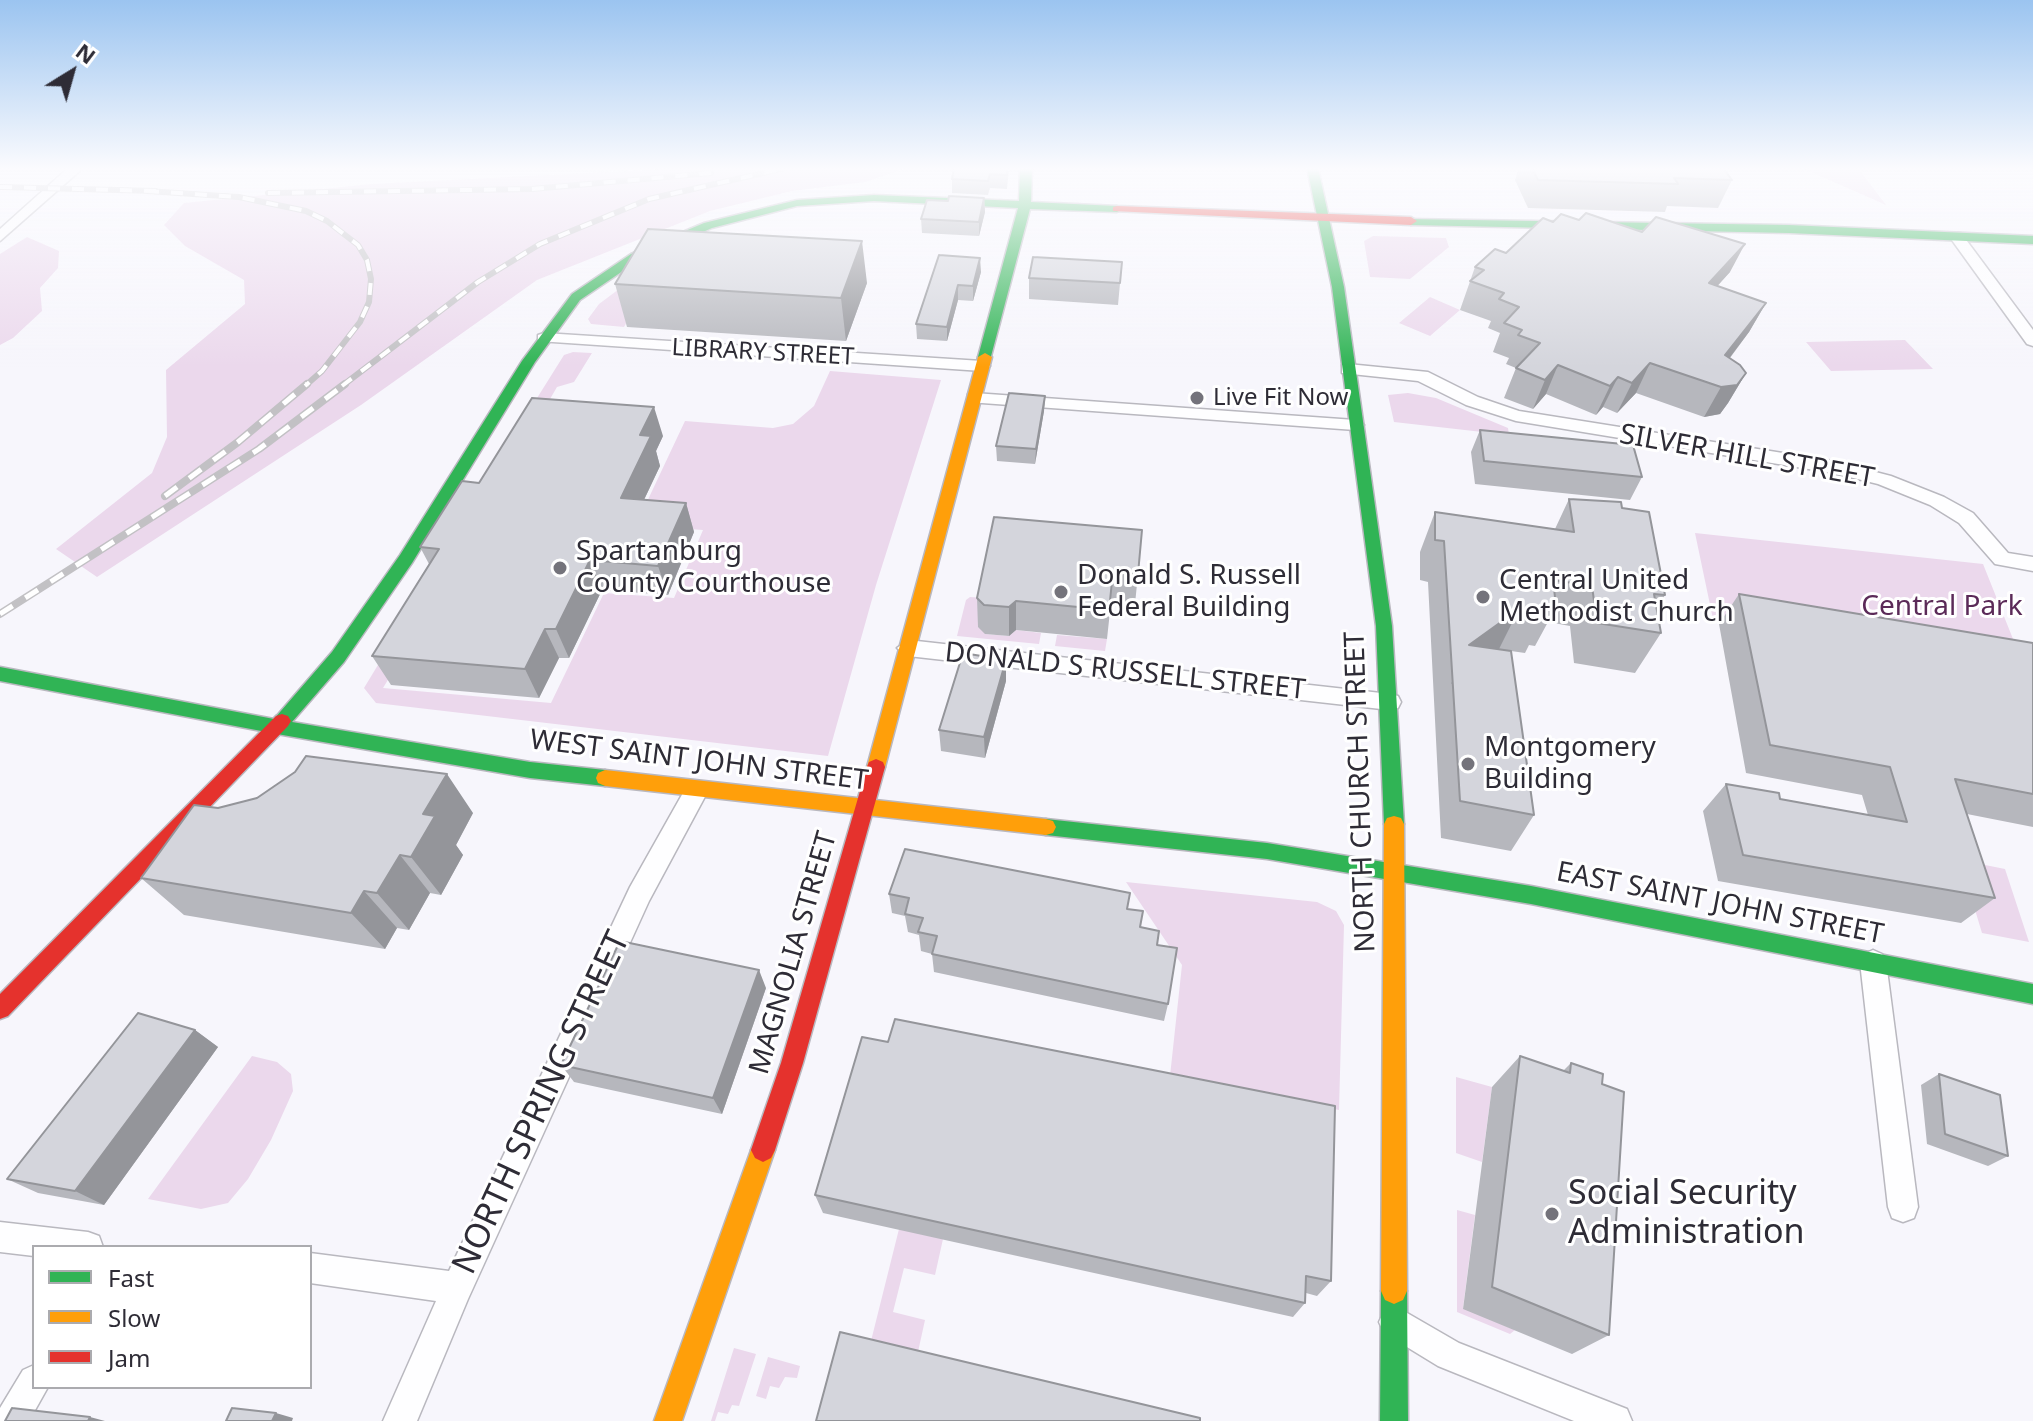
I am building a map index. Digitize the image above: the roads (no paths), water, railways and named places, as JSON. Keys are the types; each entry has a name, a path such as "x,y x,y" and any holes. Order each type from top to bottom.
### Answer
{"main road":[{"path":"0,1009 277,727 355,635 544,338 576,297 614,269 685,234"},
{"name":"MAGNOLIA STREET","path":"668,1421 730,1252 792,1063 865,809 1017,234"},
{"name":"NORTH CHURCH STREET","path":"1327,234 1383,612 1390,702 1395,874 1394,1421"},
{"path":"1893,234 2033,240"},
{"name":"WEST SAINT JOHN STREET","path":"0,674 277,727 530,770 696,791 1267,851 1395,874"},
{"name":"EAST SAINT JOHN STREET","path":"1395,874 1531,895 2033,994"}],"street":[{"path":"1956,236 2033,341"},
{"name":"LIBRARY STREET","path":"544,338 982,366"},
{"name":"SILVER HILL STREET","path":"1349,374 1422,376 1516,416 1833,467 1884,480 1937,501 1966,518 2002,559 2033,564"},
{"name":"SILVER HILL STREET","path":"1349,374 1441,386"},
{"path":"974,398 1355,425"},
{"name":"DONALD S RUSSELL STREET","path":"908,648 1390,702"},
{"name":"NORTH SPRING STREET","path":"400,1421 457,1288 639,895 696,791"},
{"path":"1873,962 1903,1207"},
{"path":"0,1237 70,1245"},
{"path":"312,1268 457,1288"},
{"path":"1395,1322 1449,1355 1615,1421"},
{"path":"11,1421 32,1384"}],"railway":[{"path":"305,386 322,371 360,322 369,302 371,279 367,260 358,245 344,234"},
{"path":"342,386 478,282 540,244 563,234"},
{"path":"165,496 238,442 307,384"},
{"path":"0,614 259,449 345,384"}],"place":[{"name":"Live Fit Now","path":"1197,398"},
{"name":"Spartanburg County Courthouse","path":"560,568"},
{"name":"Donald S. Russell Federal Building","path":"1061,592"},
{"name":"Central United Methodist Church","path":"1483,597"},
{"name":"Montgomery Building","path":"1468,764"},
{"name":"Social Security Administration","path":"1552,1214"}],"park label":[{"name":"Central Park","path":"1942,607"}]}
